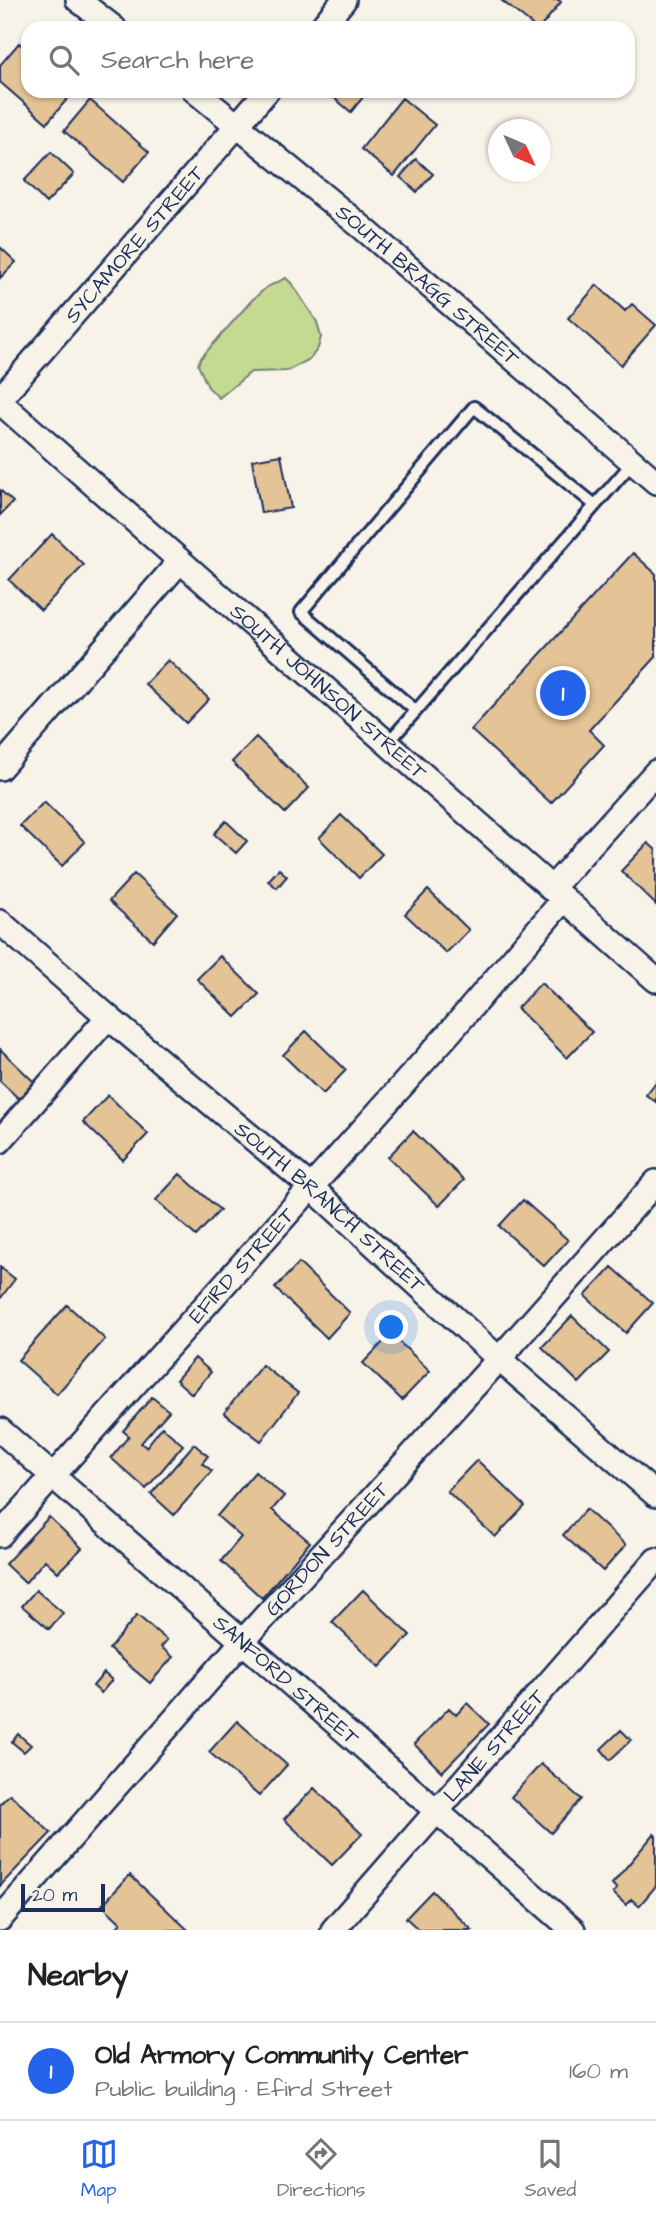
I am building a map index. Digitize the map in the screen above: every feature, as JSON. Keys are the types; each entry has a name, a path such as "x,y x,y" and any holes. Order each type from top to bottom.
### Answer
{"street":[{"path":"78,0 105,21"},
{"path":"327,21 344,0"},
{"name":"SOUTH BRAGG STREET","path":"204,98 364,229 656,482"},
{"name":"SYCAMORE STREET","path":"0,401 261,98"},
{"name":"SOUTH JOHNSON STREET","path":"0,401 656,980"},
{"path":"0,768 180,561"},
{"name":"EFIRD STREET","path":"0,1535 450,1032 656,772"},
{"name":"SOUTH BRANCH STREET","path":"0,922 108,1017 311,1186 499,1359 656,1495"},
{"path":"0,1141 108,1017"},
{"name":"GORDON STREET","path":"0,1919 242,1642 656,1182"},
{"name":"SANFORD STREET","path":"0,1430 573,1930"},
{"name":"LANE STREET","path":"333,1930 656,1560"}],"lane":[{"path":"416,711 301,612 474,407 595,505"},
{"path":"387,744 633,462"}],"green space":[{"path":"286,278 317,322 321,337 318,348 310,359 287,371 251,372 219,398 208,387 198,365 200,359 252,300 267,287"}],"building":[{"path":"501,0 561,2 546,21 527,21"},
{"path":"19,43 21,98 68,98 47,123 0,82 0,65"},
{"path":"334,98 362,98 351,112"},
{"path":"402,98 435,125 394,176 361,149"},
{"path":"90,100 149,152 123,182 64,131"},
{"path":"51,152 74,174 46,203 24,181"},
{"path":"416,159 433,174 417,192 400,177"},
{"path":"0,247 16,262 0,278"},
{"path":"597,285 625,311 632,304 656,325 621,365 568,318"},
{"path":"281,455 291,508 261,513 252,460"},
{"path":"0,490 13,502 0,515"},
{"path":"52,534 84,565 41,610 9,580"},
{"path":"633,553 656,574 656,657 589,730 604,745 551,803 471,730"},
{"path":"168,660 209,699 186,723 145,684"},
{"path":"256,737 309,788 285,813 232,762"},
{"path":"44,802 85,842 62,866 20,826"},
{"path":"341,815 382,854 359,878 319,838"},
{"path":"226,821 247,841 236,853 214,834"},
{"path":"648,843 656,850 656,905 621,871"},
{"path":"279,869 287,876 277,888 268,881"},
{"path":"134,874 177,913 153,941 109,901"},
{"path":"428,890 469,930 446,953 405,914"},
{"path":"220,956 259,994 236,1017 197,979"},
{"path":"541,983 592,1032 567,1058 517,1008"},
{"path":"306,1031 346,1070 323,1094 283,1055"},
{"path":"0,1049 34,1082 19,1099 0,1081"},
{"path":"656,1082 656,1102 646,1095"},
{"path":"108,1095 148,1134 123,1160 83,1122"},
{"path":"413,1131 464,1180 439,1206 388,1157"},
{"path":"180,1174 220,1210 196,1236 156,1200"},
{"path":"523,1200 568,1240 544,1266 499,1226"},
{"path":"299,1263 350,1313 327,1338 275,1288"},
{"path":"0,1267 15,1279 0,1299"},
{"path":"612,1267 653,1303 626,1333 585,1296"},
{"path":"67,1305 105,1339 57,1394 18,1360"},
{"path":"572,1316 609,1352 579,1383 542,1347"},
{"path":"391,1334 430,1371 402,1400 363,1363"},
{"path":"195,1358 211,1372 192,1394 176,1380"},
{"path":"262,1365 298,1393 261,1441 224,1413"},
{"path":"152,1397 169,1411 141,1443 146,1447 162,1427 183,1445 146,1489 111,1458 129,1436 123,1431"},
{"path":"194,1444 208,1456 202,1463 212,1471 174,1515 151,1494"},
{"path":"477,1460 525,1506 495,1537 447,1491"},
{"path":"255,1472 284,1496 272,1510 310,1542 262,1598 221,1561 241,1537 217,1516"},
{"path":"586,1509 626,1545 603,1571 563,1535"},
{"path":"49,1517 82,1548 58,1572 45,1560 25,1583 5,1564"},
{"path":"36,1590 63,1613 49,1629 22,1606"},
{"path":"363,1590 410,1635 380,1667 332,1622"},
{"path":"137,1615 167,1640 161,1647 173,1657 150,1683 109,1649"},
{"path":"104,1673 112,1680 101,1693 93,1686"},
{"path":"467,1703 489,1724 442,1772 414,1744 449,1708 456,1715"},
{"path":"237,1721 287,1765 259,1796 209,1752"},
{"path":"621,1730 631,1740 610,1760 601,1749"},
{"path":"18,1734 31,1745 24,1752 12,1742"},
{"path":"541,1764 581,1799 551,1833 511,1797"},
{"path":"314,1788 362,1834 332,1865 284,1819"},
{"path":"10,1794 51,1833 0,1886 0,1804"},
{"path":"654,1834 656,1886 639,1906 631,1899 626,1905 613,1893 617,1889 612,1884"},
{"path":"130,1875 188,1930 114,1930 121,1923 102,1905"},
{"path":"432,1891 472,1930 419,1930 406,1918"}],"place":[{"name":"Old Armory Community Center","path":"563,693"}]}
